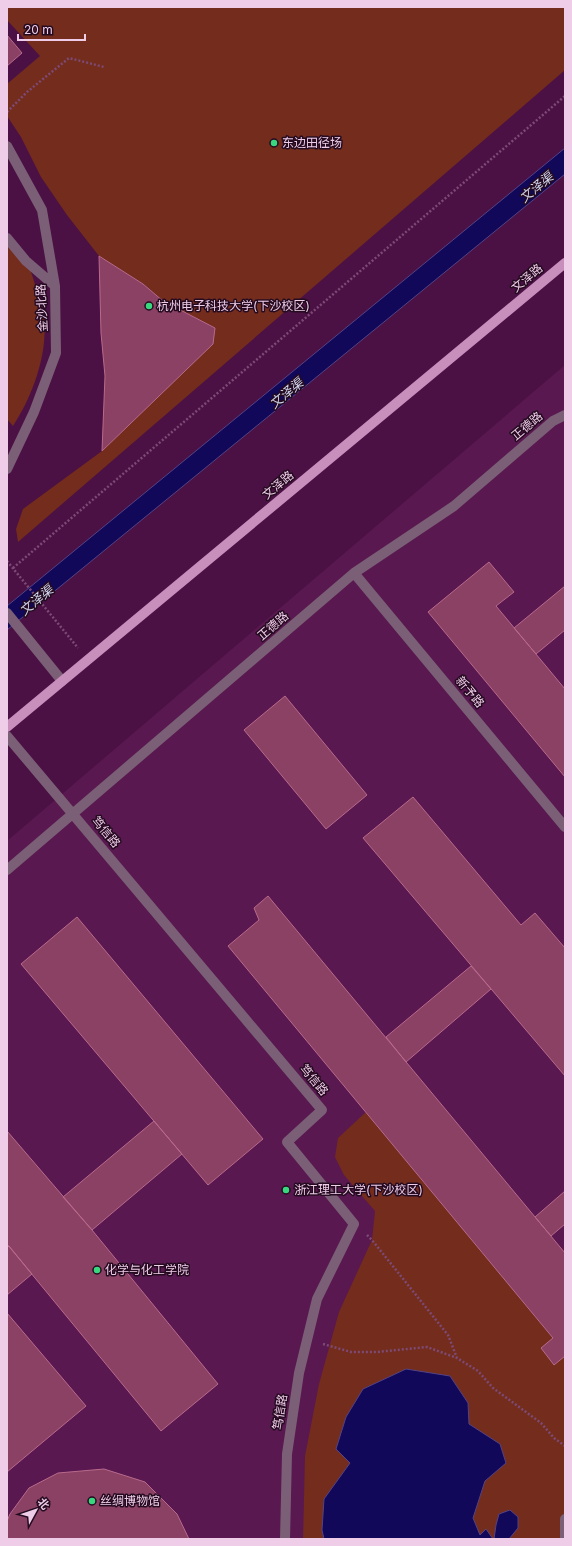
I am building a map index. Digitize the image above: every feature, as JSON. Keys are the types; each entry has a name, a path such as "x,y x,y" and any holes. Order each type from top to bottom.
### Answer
{"main road":[{"name":"文泽路","path":"7,727 565,263"}],"street":[{"name":"金沙北路","path":"7,146 42,210 55,286 56,353 34,412 7,469"},
{"path":"7,238 26,261 55,286"},
{"name":"正德路","path":"7,870 354,573 454,506 553,421 565,415"},
{"name":"新予路","path":"354,573 565,827"},
{"path":"7,613 62,682"},
{"name":"笃信路","path":"7,736 322,1110 287,1142 354,1224 317,1299 299,1373 287,1454 285,1539"},
{"path":"565,1519 565,1539"}],"path":[{"path":"7,112 27,92 69,58 104,67"},
{"path":"13,568 565,96"},
{"path":"7,561 88,660"},
{"path":"354,1224 372,1240 448,1335 457,1358"},
{"path":"307,1339 351,1352 377,1352 427,1347 457,1358 478,1370 493,1388 541,1423 554,1438 565,1446"}],"shaded area":[{"name":"东边田径场","path":"7,7 565,7 565,70 18,542 16,529 23,509 102,451 143,411 215,328 163,301 143,284 99,256 67,215 41,177 21,137 7,116 7,84 40,56 7,20"},
{"path":"7,238 25,260 31,271 42,309 44,329 42,358 38,373 27,402 13,426 7,419"},
{"name":"浙江理工大学(下沙校区)","path":"565,365 565,1539 7,1539 7,841"},
{"path":"366,1112 553,1338 554,1364 565,1356 565,1539 303,1539 305,1456 319,1384 339,1312 372,1240 375,1211 344,1175 335,1157 338,1138"}],"water":[{"name":"文泽渠","path":"565,148 565,174 7,630 7,606"},
{"path":"406,1369 450,1376 468,1403 469,1424 500,1444 506,1463 485,1481 473,1518 480,1535 486,1529 493,1539 324,1539 322,1530 324,1499 350,1463 336,1449 346,1417 363,1389"},
{"path":"510,1510 518,1517 518,1528 509,1539 494,1539 499,1514"}],"building":[{"path":"7,35 22,53 7,66"},
{"path":"99,256 143,284 163,301 215,328 213,344 102,451 105,376 101,333"},
{"path":"489,562 514,592 496,606 565,689 565,777 428,612"},
{"path":"565,586 565,630 536,654 514,628"},
{"path":"285,696 367,795 326,829 244,730"},
{"path":"413,797 521,925 535,913 565,948 565,1076 363,838"},
{"path":"268,896 565,1253 565,1356 554,1365 541,1348 553,1338 228,946 259,920 254,908"},
{"path":"77,917 263,1139 208,1185 21,964"},
{"path":"471,966 491,989 406,1062 386,1037"},
{"path":"154,1121 182,1154 92,1230 63,1197"},
{"path":"7,1131 92,1230 218,1384 161,1431 7,1244"},
{"path":"565,1191 565,1224 551,1236 535,1217"},
{"path":"9,1246 32,1274 7,1295 7,1248"},
{"path":"7,1313 86,1406 7,1472"},
{"name":"丝绸博物馆","path":"104,1469 145,1482 177,1514 189,1539 7,1539 7,1521 10,1514 29,1488 58,1473"}],"place":[{"name":"东边田径场","path":"274,143"},
{"name":"杭州电子科技大学(下沙校区)","path":"149,306"},
{"name":"浙江理工大学(下沙校区)","path":"286,1190"},
{"name":"化学与化工学院","path":"97,1270"},
{"name":"丝绸博物馆","path":"92,1501"}]}
